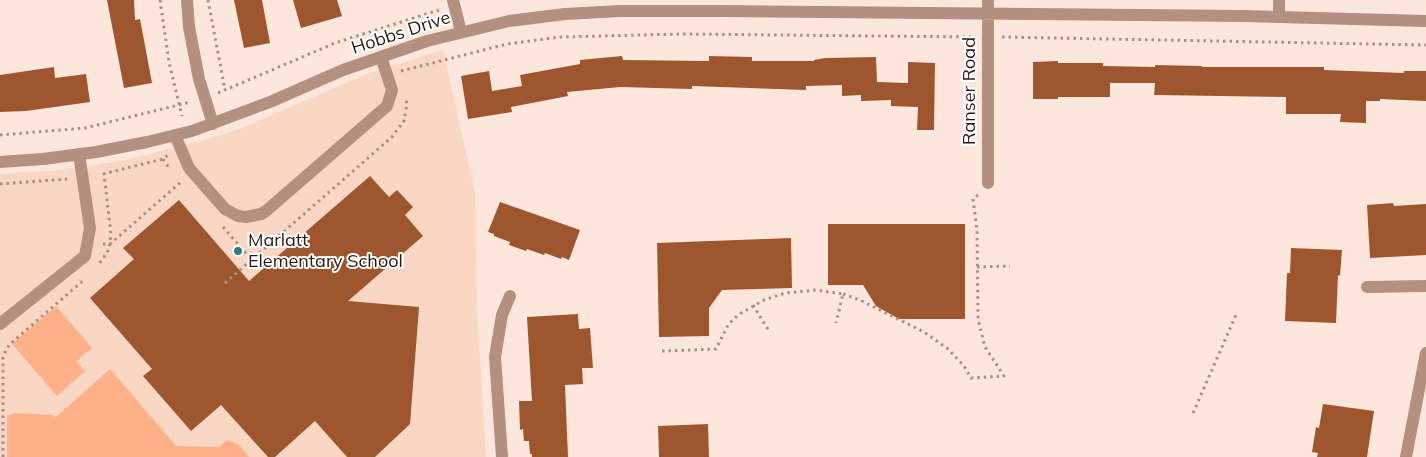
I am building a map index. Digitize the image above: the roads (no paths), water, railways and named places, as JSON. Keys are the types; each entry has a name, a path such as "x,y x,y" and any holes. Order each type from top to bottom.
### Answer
{"street":[{"path":"186,0 194,54 204,98 213,124"},
{"name":"Ranser Road","path":"988,0 988,183"},
{"path":"1278,17 1279,0"},
{"path":"453,2 461,32"},
{"name":"Hobbs Drive","path":"0,162 118,148 175,135 213,124 270,102 343,70 427,41 509,21 565,14 717,6 988,14 1278,17 1426,21"},
{"path":"175,135 189,168 225,209 238,216 246,217 261,214 387,106 392,90 381,57"},
{"path":"0,324 86,256 90,228 79,154"},
{"path":"1367,287 1426,286"},
{"path":"502,457 495,357 502,315 510,296"},
{"path":"1406,457 1426,353"}],"place":[{"name":"Marlatt Elementary School","path":"238,251"}]}
